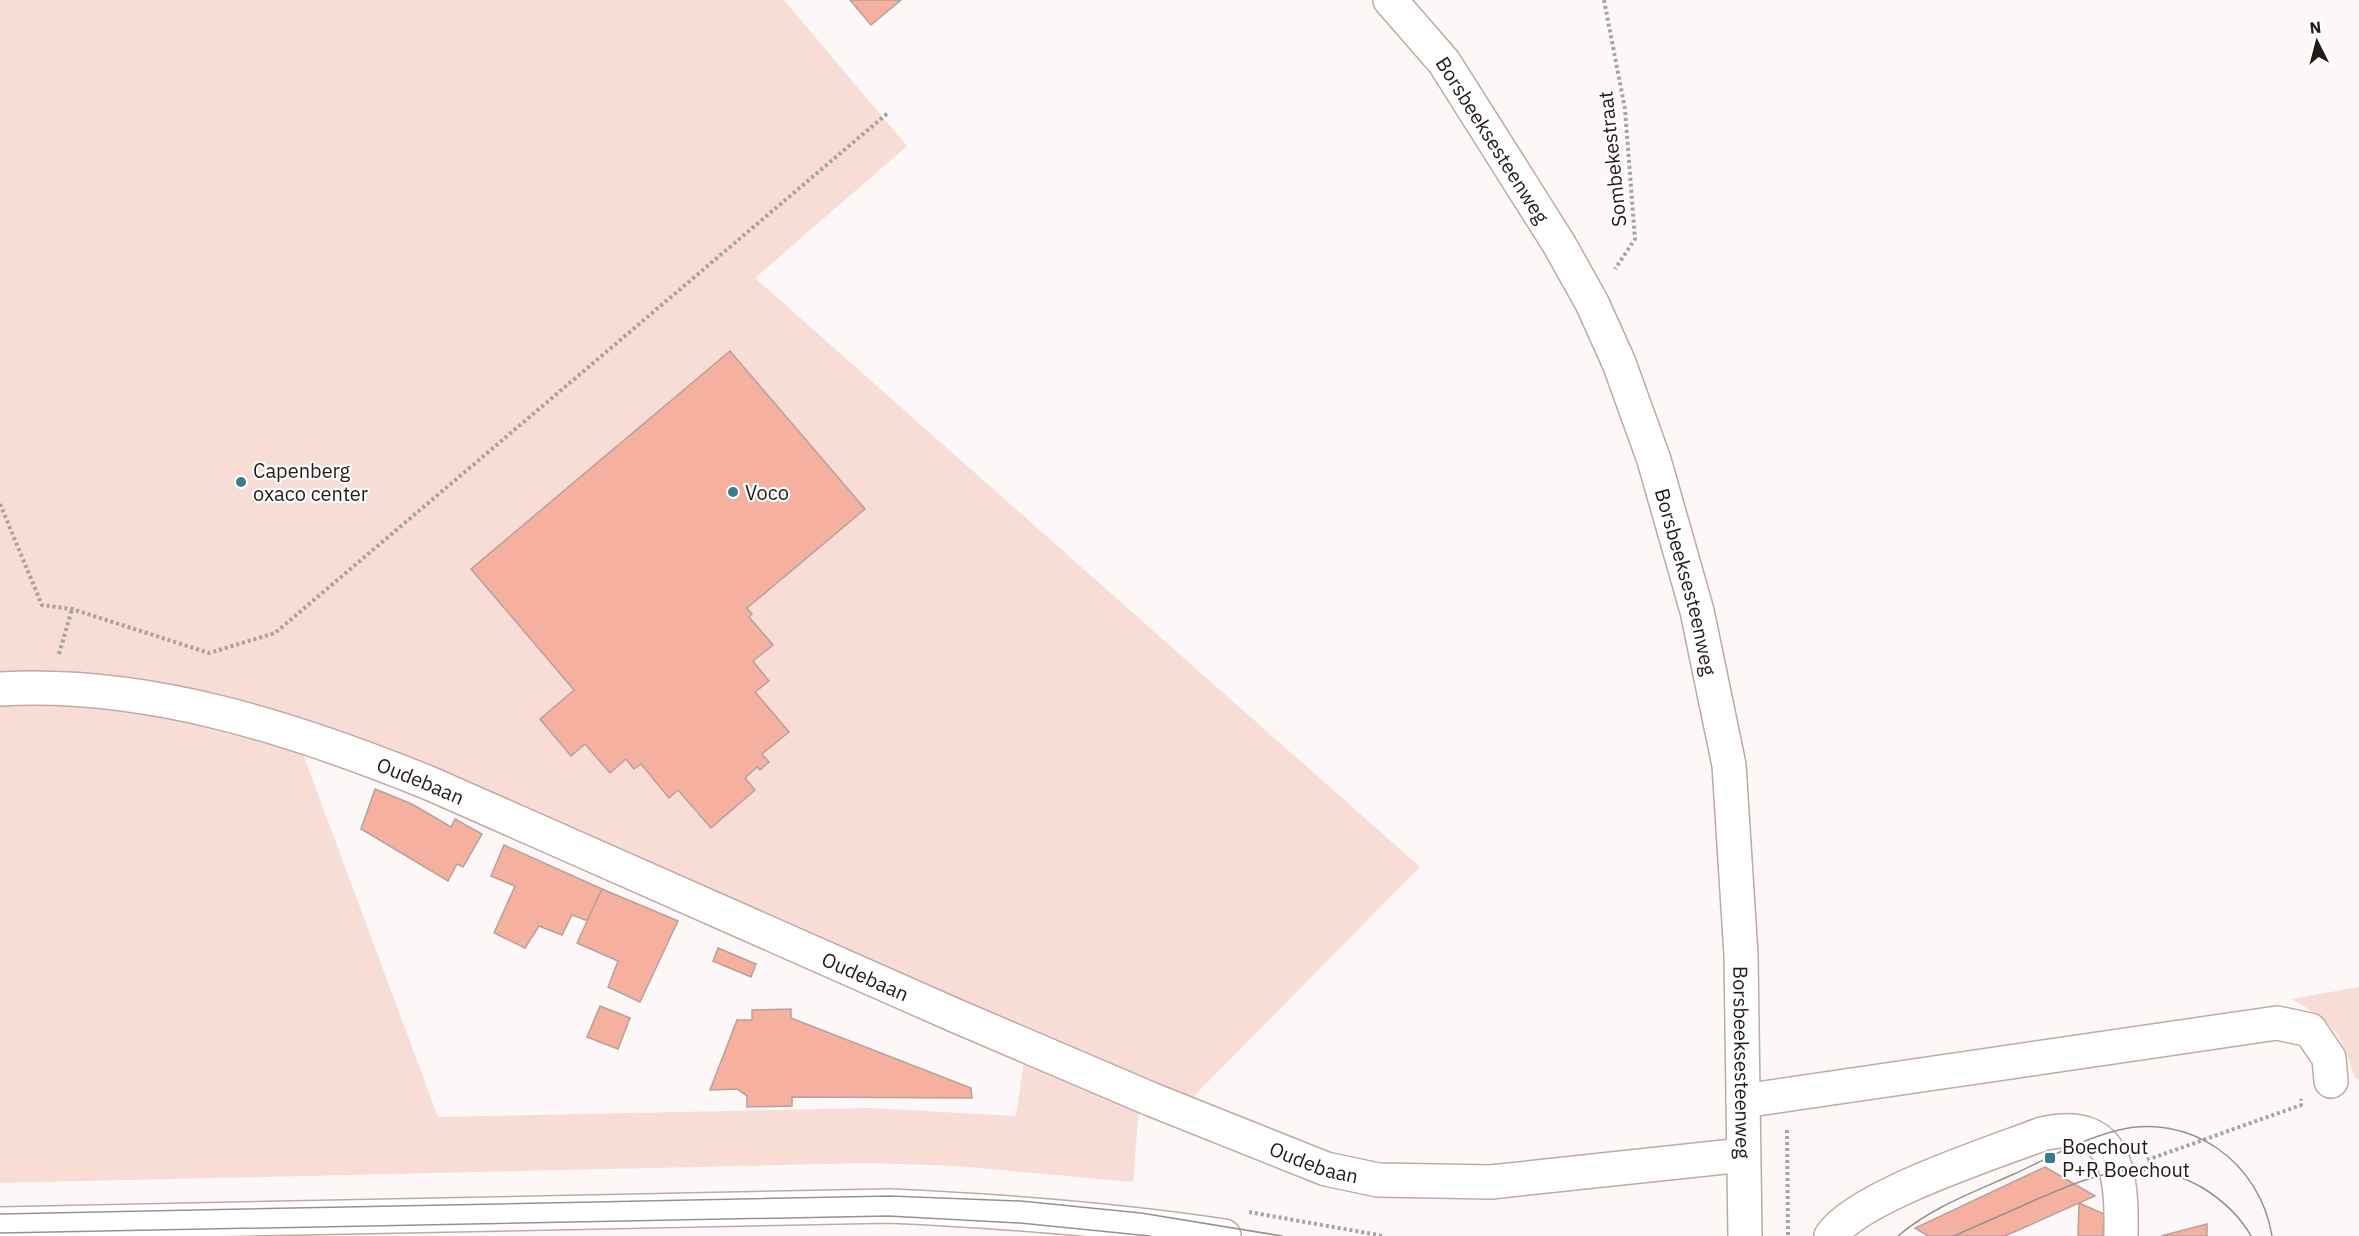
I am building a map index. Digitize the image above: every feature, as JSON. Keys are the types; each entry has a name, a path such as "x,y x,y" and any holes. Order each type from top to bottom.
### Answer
{"street":[{"name":"Borsbeeksesteenweg","path":"1390,0 1444,62 1559,244 1592,303 1619,363 1654,460 1697,611 1729,765 1741,955 1745,1236"},
{"name":"Oudebaan","path":"0,689 50,686 157,699 240,718 332,745 429,783 1026,1047 1326,1169 1378,1180 1491,1182 1743,1155"},
{"path":"1743,1101 2277,1023 2310,1030 2329,1058 2331,1082"},
{"path":"1831,1236 1860,1210 1894,1192 2042,1134 2060,1130 2080,1131 2097,1137 2109,1150 2121,1189 2121,1236"},
{"path":"0,1224 889,1206 1021,1212 1139,1223 1224,1236"}],"path":[{"name":"Sombekestraat","path":"1592,303 1635,239 1625,109 1604,0"},
{"path":"0,504 42,604 72,609 209,653 275,633 889,112"},
{"path":"50,686 72,609"},
{"path":"2117,1171 2301,1105 2301,1093"},
{"path":"1787,1123 1788,1236"}],"shaded area":[{"path":"0,0 784,0 907,146 755,278 1420,867 1196,1094 1184,1113 1140,1095 1133,1182 956,1166 869,1163 0,1183","holes":["296,735 1026,1046 1016,1116 870,1108 438,1117"]},
{"path":"2359,987 2359,1080 2355,1078 2345,1049 2334,1030 2317,1015 2291,999"}],"building":[{"path":"850,0 901,0 871,25"},
{"path":"730,351 865,509 747,608 752,614 749,617 773,645 753,661 769,681 755,692 789,732 762,754 769,762 760,770 757,767 745,778 755,790 711,828 678,790 669,798 641,764 634,769 626,759 610,773 585,744 571,756 540,719 574,690 471,569"},
{"path":"375,789 412,804 451,827 455,819 482,834 463,867 457,864 448,881 361,829"},
{"path":"504,845 602,889 588,921 572,915 562,935 539,926 525,948 494,933 515,886 491,876"},
{"path":"602,889 678,921 640,1002 608,987 618,961 577,943"},
{"path":"718,948 756,964 751,977 713,961"},
{"path":"600,1006 630,1018 618,1049 587,1037"},
{"path":"791,1009 791,1018 971,1088 972,1098 792,1097 792,1106 747,1107 747,1096 737,1089 710,1090 737,1020 752,1020 752,1010"},
{"path":"2045,1167 2095,1196 2005,1236 1928,1236 1915,1228"},
{"path":"2079,1203 2104,1214 2103,1236 2078,1236"},
{"path":"2207,1224 2207,1236 2161,1236"}],"tram line":[{"path":"1898,1236 1925,1217 1954,1201 2076,1145 2115,1131 2143,1127 2169,1129 2194,1136 2217,1148 2237,1165 2253,1186 2265,1209 2272,1236"},
{"path":"1954,1236 2075,1184 2117,1172 2138,1170 2181,1177 2203,1188 2230,1209 2251,1236"},
{"path":"0,1214 890,1196 1021,1201 1141,1213 1282,1236"},
{"path":"0,1233 888,1216 1020,1223 1150,1236"}],"place":[{"name":"Capenberg oxaco center","path":"241,482"},
{"name":"Voco","path":"733,492"},
{"name":"Boechout P+R Boechout","path":"2050,1158"}]}
